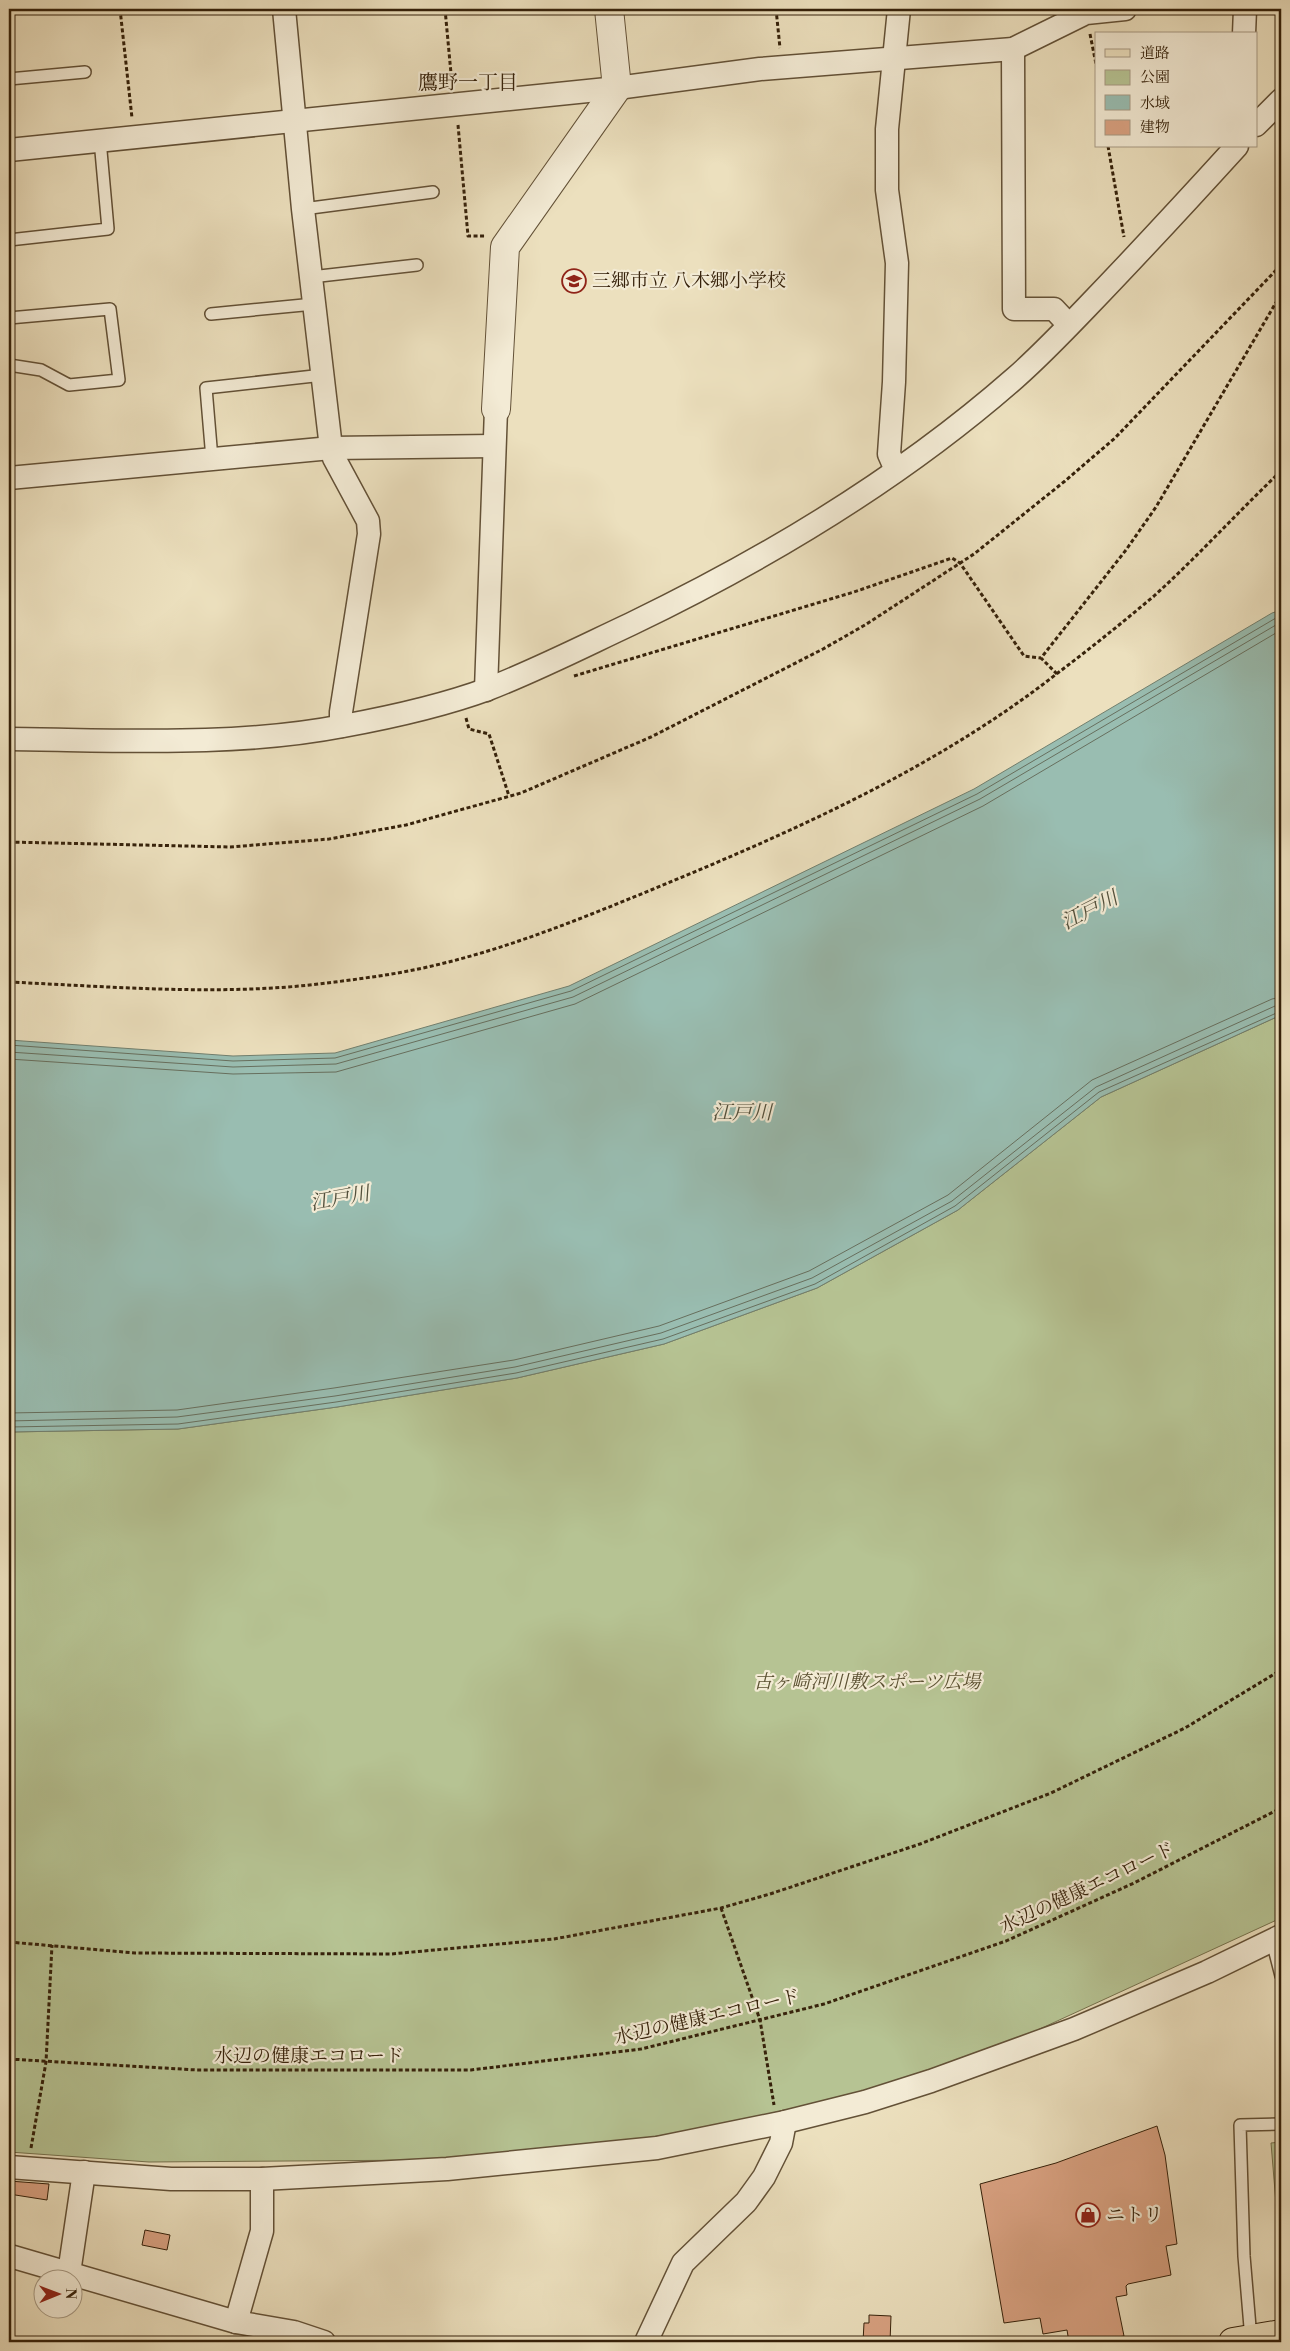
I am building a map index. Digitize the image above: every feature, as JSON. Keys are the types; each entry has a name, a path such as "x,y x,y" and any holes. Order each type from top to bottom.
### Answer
{"main road":[{"path":"1248,2341 1281,2334"}],"street":[{"path":"284,9 303,209 331,448 334,458 368,521 368,534 341,712 341,726"},
{"path":"486,690 494,446 505,247 617,88 609,9"},
{"path":"896,470 889,454 894,382 897,263 887,190 887,129 899,9"},
{"path":"9,150 295,119 617,88 782,67 1013,49 1086,12 1124,9"},
{"path":"1244,32 1245,9"},
{"path":"1013,49 1014,309 1054,309 1069,325"},
{"path":"1258,124 1281,100"},
{"path":"9,739 247,738 341,726 419,709 486,690 541,667 722,579 838,510 980,408 1019,375 1069,325 1137,255 1235,148"},
{"path":"9,478 331,448 494,446"},
{"path":"18,2167 170,2179 262,2179 457,2168 658,2148 780,2115 865,2102 1008,2054 1158,1993 1276,1939"},
{"path":"646,2342 683,2263 746,2202 764,2177 781,2143 780,2115"},
{"path":"70,2268 84,2172"},
{"path":"236,2322 262,2231 262,2179"},
{"path":"10,2256 54,2268"},
{"path":"82,2276 236,2322 294,2332 324,2342"}],"lane":[{"path":"9,78 85,72"},
{"path":"9,240 108,230 100,140"},
{"path":"303,209 433,192"},
{"path":"311,277 417,265"},
{"path":"211,314 314,304"},
{"path":"9,318 110,309 118,380 68,385 41,370 9,365"},
{"path":"212,459 206,388 323,375"},
{"path":"1276,1939 1281,1976"},
{"path":"1248,2341 1240,2125 1281,2124"}],"path":[{"path":"120,9 133,136"},
{"path":"445,9 453,103 457,119 468,236 496,236 505,247"},
{"path":"776,9 782,67"},
{"path":"1086,12 1095,59"},
{"path":"1108,148 1124,237 1137,255"},
{"path":"9,842 230,847 329,839 406,825 509,796 651,736 775,675 866,625 960,563 1045,498 1115,438 1281,265"},
{"path":"1041,658 1126,550 1156,507 1281,294"},
{"path":"9,982 148,988 272,988 384,976 452,961 514,944 735,855 825,815 953,745 1057,674 1154,595 1281,471"},
{"path":"565,678 854,592 952,558 960,563 1024,656 1041,658 1057,674"},
{"path":"469,728 490,734 509,796"},
{"path":"9,1942 135,1953 391,1954 554,1939 721,1908 770,1894 920,1844 1051,1793 1185,1728 1281,1670"},
{"name":"水辺の健康エコロード","path":"9,2059 197,2070 471,2070 641,2049 824,2004 1006,1941 1134,1884 1281,1808"},
{"path":"721,1908 760,2020 780,2115"},
{"path":"18,2167 46,2062 52,1945"}],"green space":[{"name":"古ヶ崎河川敷スポーツ広場","path":"1281,1015 1281,1918 1005,2045 844,2097 687,2132 608,2143 429,2160 149,2162 9,2152 9,1432 178,1429 337,1407 517,1378 664,1344 817,1288 958,1210 1101,1097"},
{"path":"1281,2142 1281,2264 1271,2143"}],"water":[{"name":"江戸川","path":"1281,610 1281,1015 1101,1097 958,1210 817,1288 664,1344 517,1378 337,1407 178,1429 9,1432 9,1040 233,1056 335,1053 569,986 974,789 1272,613"}],"building":[{"path":"1157,2126 1165,2155 1177,2244 1166,2246 1171,2275 1128,2284 1126,2286 1127,2295 1116,2297 1124,2336 1089,2342 1069,2342 1067,2330 1043,2334 1040,2318 1004,2323 980,2184 1056,2163"},
{"path":"9,2181 49,2184 47,2200 9,2194"},
{"path":"145,2230 170,2235 167,2250 142,2245"},
{"path":"869,2315 891,2316 890,2342 863,2342 864,2323 869,2323"}],"place":[{"name":"三郷市立 八木郷小学校","path":"574,281"},
{"name":"ニトリ","path":"1088,2215"}],"district":[{"name":"鷹野一丁目","path":"468,83"}]}
